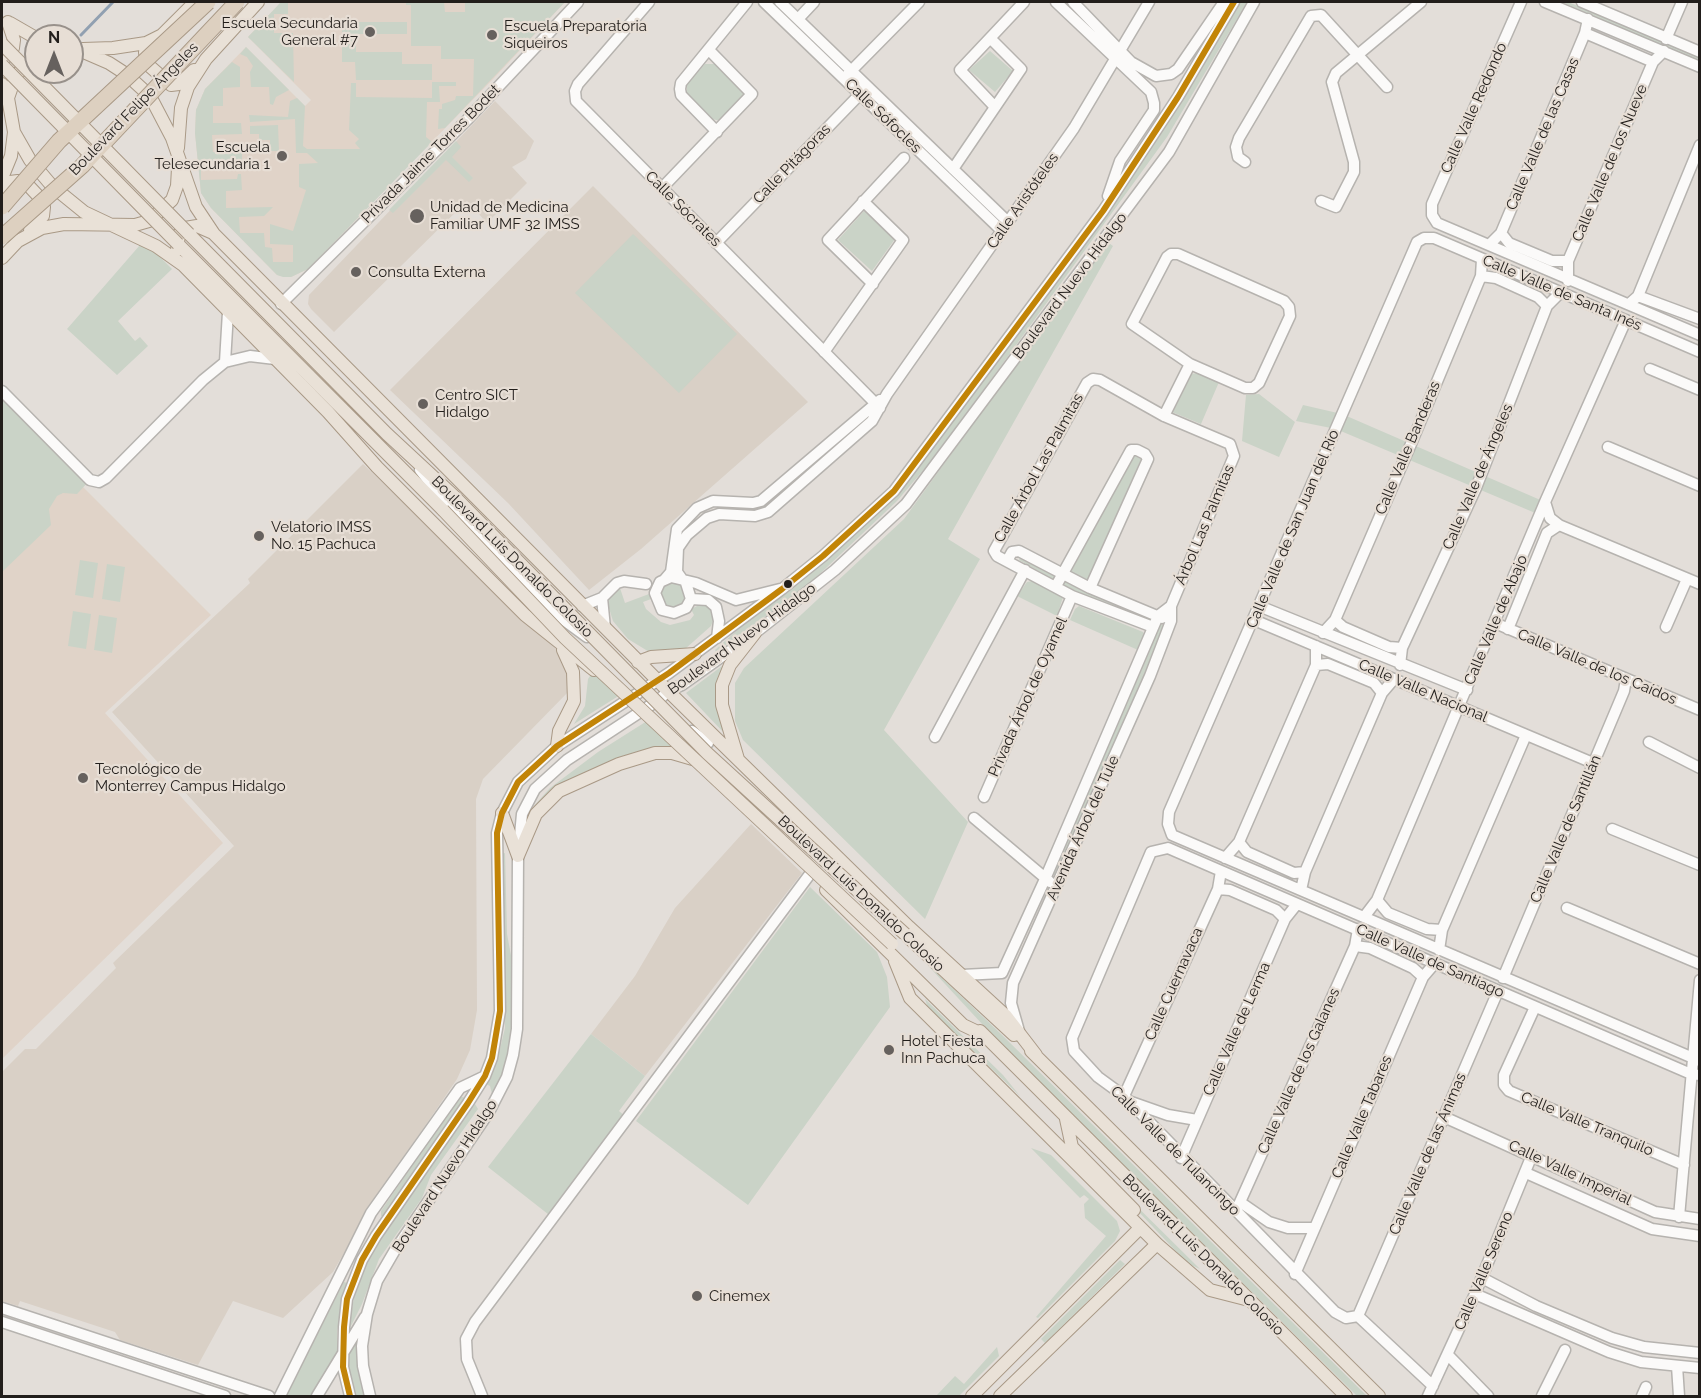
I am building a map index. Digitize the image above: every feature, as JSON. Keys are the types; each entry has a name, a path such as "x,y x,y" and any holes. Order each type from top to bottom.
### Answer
{"highway":[{"name":"Boulevard Felipe Ángeles","path":"2,207 59,141 208,2"},
{"name":"Boulevard Felipe Ángeles","path":"2,237 82,166 237,2"}],"main road":[{"path":"195,2 145,51 144,58 166,82 179,84 206,59 258,2"},
{"path":"5,20 24,31"},
{"path":"2,59 9,55 14,40 5,20"},
{"path":"84,49 135,46 162,35"},
{"name":"Boulevard Luis Donaldo Colosio","path":"2,44 387,434 456,498 699,745 1035,1055 1379,1396"},
{"name":"Boulevard Luis Donaldo Colosio","path":"84,53 109,63 141,86 158,108 196,207 214,234 639,662 653,684 728,750 1006,1016 1035,1055"},
{"path":"18,241 51,226 135,225 149,221 160,214 172,200 177,186 183,101 188,87 206,59"},
{"name":"Boulevard Luis Donaldo Colosio","path":"2,65 377,442 565,638 892,944 1346,1396"},
{"path":"4,98 16,75 24,68"},
{"name":"Boulevard Luis Donaldo Colosio","path":"2,84 14,132 30,160 52,186 84,212 156,246 183,265 388,478 525,615 558,644 632,699 697,760 963,1025 984,1035"},
{"path":"2,178 11,156 14,132"},
{"path":"2,190 10,182 18,181 27,184 41,199 44,207 43,216 2,258"},
{"path":"183,265 177,249 179,234 185,228 197,226 214,234"},
{"path":"410,432 432,477"},
{"path":"388,478 443,510"},
{"path":"738,760 722,705 722,685 730,665 755,633"},
{"path":"557,746 559,731 571,711 575,687 568,658 558,644"},
{"path":"639,662 651,657 695,654"},
{"path":"707,771 700,753 708,743 715,743 728,750"},
{"path":"518,856 531,821 546,801 559,791 619,764 655,753 672,753 697,760"},
{"path":"502,813 518,856"},
{"path":"894,957 910,998 994,1079 1140,1228 1210,1290 1250,1300"},
{"path":"1066,1119 1072,1147 1138,1214 1140,1228"},
{"path":"972,1396 1140,1228"},
{"path":"1000,1396 1157,1244"}],"street":[{"name":"Privada Jaime Torres Bodet","path":"281,304 467,120 579,2"},
{"name":"Calle Sócrates","path":"649,2 575,91 576,101 878,405"},
{"path":"717,132 681,95 681,83 747,2"},
{"name":"Calle Sófocles","path":"764,2 848,75 1004,226"},
{"name":"Calle Sófocles","path":"780,2 848,75"},
{"path":"798,19 814,2"},
{"path":"848,75 919,2"},
{"path":"995,107 960,70 1024,2"},
{"path":"1056,2 1119,54 1138,72 1151,92 1154,110 1120,161 1103,211"},
{"path":"1073,2 1119,54"},
{"name":"Calle Aristóteles","path":"663,581 671,572 677,529 697,508 713,501 753,503 761,501 878,405 1074,128 1149,2"},
{"path":"1138,72 1156,76 1171,75 1178,69 1224,2"},
{"name":"Boulevard Nuevo Hidalgo","path":"350,1396 345,1379 343,1352 347,1299 362,1260 485,1076 498,1035 500,1011 497,833 502,813 518,782 557,746 632,699 782,589 823,556 894,491 1103,211 1178,97 1234,2"},
{"name":"Boulevard Nuevo Hidalgo","path":"370,1396 363,1366 367,1314 377,1281 395,1250 489,1113 507,1077 517,1029 518,856 522,814 535,789 567,760 682,685 755,633 835,570 906,504 933,471 1169,152 1254,2"},
{"path":"1321,201 1336,207 1354,172 1354,162 1332,82 1336,73 1421,2"},
{"name":"Calle Valle Redondo","path":"1432,215 1432,204 1521,2"},
{"path":"1545,2 1700,67"},
{"path":"1582,2 1700,52"},
{"path":"1666,39 1682,2"},
{"path":"1245,162 1238,157 1236,147 1239,138 1311,16 1321,15 1387,87"},
{"name":"Calle Valle de las Casas","path":"1489,245 1501,233 1586,33 1588,19"},
{"path":"1586,33 1653,62"},
{"path":"953,169 1021,69 990,38"},
{"path":"662,188 752,94 709,50"},
{"name":"Calle Valle de los Nueve","path":"1568,281 1568,261 1653,62 1664,51"},
{"name":"Calle Sófocles","path":"864,90 953,169 1004,226"},
{"name":"Calle Pitágoras","path":"716,243 864,90"},
{"path":"1629,304 1638,296 1700,145"},
{"path":"873,284 828,240 904,158"},
{"path":"824,352 903,240 863,201"},
{"name":"Calle Valle de Santa Inés","path":"1432,215 1437,223 1526,263 1700,335"},
{"path":"1501,233 1509,243 1552,261 1568,261"},
{"name":"Calle Valle de Santa Inés","path":"1424,238 1434,238 1700,352"},
{"name":"Calle Valle de San Juan del Río","path":"1168,824 1169,812 1417,242 1424,238"},
{"path":"1172,254 1178,254 1284,301 1289,307 1290,316 1259,383 1253,388 1245,388 1190,363 1132,324 1167,257 1172,254"},
{"name":"Calle Valle Banderas","path":"1323,633 1335,620 1481,276 1482,259"},
{"path":"1520,274 1526,263"},
{"path":"1481,276 1496,278 1538,297 1547,306"},
{"name":"Calle Valle de Ángeles","path":"1400,664 1402,648 1476,488 1547,306 1561,292"},
{"path":"1638,296 1700,319"},
{"path":"225,362 228,312"},
{"name":"Calle Valle de Abajo","path":"1364,917 1377,900 1545,502 1626,320"},
{"path":"2,391 90,480 99,482 106,478 203,380 225,362 250,356 275,359"},
{"path":"1164,416 1190,363"},
{"path":"1650,369 1700,390"},
{"name":"Calle Árbol Las Palmitas","path":"1007,561 997,556 994,551 996,543 1087,383 1093,379 1100,380 1164,416"},
{"name":"Calle Aristóteles","path":"684,581 677,572 678,549 687,535 707,518 718,514 755,516 768,512 872,421 878,405"},
{"name":"Árbol Las Palmitas","path":"1164,416 1230,444 1234,456 1171,606 1171,621"},
{"path":"1608,447 1700,486"},
{"path":"402,448 438,493 561,618 653,684"},
{"path":"1056,586 1131,450 1145,454 1148,459 1090,588"},
{"path":"1545,502 1550,518 1559,525 1700,585"},
{"name":"Calle Valle de Abajo","path":"1508,629 1547,533 1559,525"},
{"path":"1153,627 1072,596 1007,561 1012,552 1019,551 1090,588 1171,621"},
{"path":"935,737 1025,570"},
{"path":"1666,627 1688,579"},
{"path":"582,606 602,597 609,588 624,581 646,584 663,581 696,583 736,600 782,589"},
{"path":"655,599 655,593 663,581"},
{"path":"684,581 691,599"},
{"path":"646,584 662,610 674,613 686,608 691,599"},
{"name":"Privada Árbol de Oyamel","path":"984,797 1072,596"},
{"path":"602,597 605,628"},
{"path":"691,599 708,600 716,607 719,621 717,638"},
{"path":"1110,611 1115,599"},
{"name":"Árbol Las Palmitas","path":"1158,616 1171,606"},
{"name":"Calle Valle Nacional","path":"1259,606 1467,690"},
{"name":"Avenida Árbol del Tule","path":"1002,973 1158,616"},
{"name":"Calle Valle Nacional","path":"1254,620 1593,763"},
{"path":"1335,620 1343,627 1389,647 1402,648"},
{"name":"Avenida Árbol del Tule","path":"1021,1037 1011,1003 1013,983 1171,621"},
{"name":"Calle Valle de los Caídos","path":"1495,623 1700,710"},
{"path":"1225,858 1239,842 1316,666 1316,646"},
{"path":"1355,663 1361,649"},
{"path":"1316,666 1328,664 1374,683 1382,693"},
{"path":"1301,891 1305,872 1382,693 1394,679"},
{"name":"Calle Valle de Santillán","path":"1503,978 1624,691 1626,679"},
{"path":"664,695 698,738 708,743"},
{"path":"1439,950 1442,930 1527,735"},
{"path":"1649,742 1700,768"},
{"path":"974,818 1045,879 1057,886"},
{"name":"Calle Valle de Santiago","path":"1168,824 1173,834 1225,858 1696,1061"},
{"path":"1612,829 1700,865"},
{"path":"1239,842 1247,852 1294,873 1305,872"},
{"name":"Calle Valle de Santiago","path":"1160,848 1168,848 1695,1074"},
{"name":"Calle Valle de Tulancingo","path":"1160,848 1151,852 1072,1038 1074,1051 1098,1077 1126,1099 1181,1158 1238,1207 1295,1274 1335,1312 1346,1318 1358,1316 1433,1386"},
{"name":"Calle Cuernavaca","path":"1126,1099 1218,889 1221,871"},
{"path":"482,1396 467,1359 466,1339 475,1322 810,874"},
{"path":"1258,888 1264,874"},
{"path":"1218,889 1230,890 1276,910 1285,919"},
{"path":"1038,894 1050,902"},
{"path":"1377,900 1388,913 1427,929 1442,930"},
{"name":"Calle Valle de Lerma","path":"1181,1158 1285,919 1297,904"},
{"path":"1567,908 1700,964"},
{"name":"Calle Valle de los Galanes","path":"1238,1207 1355,946 1358,929"},
{"path":"1396,945 1400,934"},
{"path":"1355,946 1370,948 1413,968 1423,977"},
{"name":"Calle Valle Tabares","path":"1295,1274 1423,977 1435,963"},
{"path":"962,975 1002,973 1013,983"},
{"path":"1679,1217 1695,1074 1700,980"},
{"name":"Calle Valle de las Ánimas","path":"1358,1316 1498,991"},
{"name":"Calle Valle Tranquilo","path":"1535,1006 1504,1075 1504,1085 1509,1091 1684,1165"},
{"name":"Boulevard Nuevo Hidalgo","path":"280,1396 349,1255 379,1202 457,1092 469,1082 485,1076"},
{"path":"457,1092 473,1094 486,1104 489,1113"},
{"path":"1126,1099 1168,1114 1197,1120"},
{"name":"Calle Valle Imperial","path":"1444,1117 1655,1212 1700,1219"},
{"name":"Calle Valle Sereno","path":"1433,1386 1482,1278 1532,1155"},
{"name":"Calle Valle Imperial","path":"1526,1173 1652,1229 1700,1236"},
{"path":"376,1236 379,1202"},
{"path":"1238,1207 1269,1222 1288,1228 1314,1228"},
{"path":"349,1255 362,1260"},
{"path":"1482,1278 1536,1306 1612,1338 1644,1347 1700,1353"},
{"path":"1475,1294 1609,1352 1641,1362 1700,1368"},
{"path":"2,1308 269,1396"},
{"name":"Boulevard Nuevo Hidalgo","path":"317,1396 367,1314"},
{"path":"2,1322 225,1396"},
{"path":"1542,1396 1565,1350"},
{"path":"1448,1356 1488,1396"},
{"path":"1677,1366 1679,1396"},
{"path":"1428,1396 1433,1386"}],"shaded area":[{"path":"281,2 565,2 308,269 291,277 277,275 211,208 201,193 195,133 196,110 205,89 246,47 305,106 311,100 248,37"},
{"path":"281,2 288,2 288,14 274,14 274,33 293,33 294,82 248,37"},
{"name":"Escuela Preparatoria Siqueiros","path":"406,2 444,2 445,12 465,12 465,2 565,2 445,128 438,129 439,109 442,109 442,104 455,100 456,96 473,96 474,59 441,59 441,46 411,46 411,5 406,5"},
{"path":"1238,2 1247,2 1167,137 937,454 897,501 807,586 716,652 715,650 744,624 801,581 849,538 932,450 1161,133"},
{"path":"1562,2 1568,2 1651,36 1699,58 1699,61"},
{"path":"342,22 407,22 407,34 356,34 356,52 402,52 402,64 432,64 432,80 356,80 355,62 342,62"},
{"path":"246,47 289,90 276,97 273,105 270,104 269,87 251,87 250,72 253,66 247,57 240,54"},
{"path":"990,51 1013,71 995,92 969,70"},
{"path":"232,62 240,67 240,87 223,88 223,106 213,106 213,123 241,123 242,134 212,135 213,152 242,152 242,167 237,167 237,162 201,162 201,180 237,179 238,174 241,174 242,190 226,191 226,208 273,207 264,216 239,217 240,233 264,233 265,247 272,248 273,262 293,262 293,245 270,244 270,224 293,231 306,190 299,187 299,164 318,163 307,153 296,153 295,119 250,122 249,115 288,117 290,101 297,98 305,106 303,146 307,149 360,149 355,143 359,139 349,130 351,83 356,83 356,97 432,98 432,82 456,82 456,86 439,86 440,102 427,102 426,137 432,142 308,269 291,277 283,277 277,275 211,208 201,193 195,133 196,110 205,89"},
{"path":"705,64 716,64 743,90 743,99 721,121 712,119 687,94 687,84"},
{"name":"Unidad de Medicina Familiar UMF 32 IMSS","path":"495,101 534,141 526,159 512,167 527,183 487,223 467,201 334,332 311,309 308,304 309,295"},
{"path":"278,125 279,151 270,151 270,140 259,140 259,134 250,134 250,126"},
{"path":"456,141 461,147 452,157 473,178 469,182 446,160 393,213 389,210"},
{"name":"Centro SICT Hidalgo","path":"593,186 808,402 641,549 589,590 508,503 390,390"},
{"path":"864,211 895,239 872,271 838,240"},
{"path":"633,234 737,334 679,393 575,293"},
{"path":"1106,241 1113,246 948,539 980,559 884,730 968,822 925,919 743,740 735,721 735,683 744,668 904,519"},
{"path":"140,245 156,253 172,269 118,321 135,341 140,337 148,346 117,375 67,329"},
{"path":"1197,373 1219,382 1201,424 1172,412 1191,374"},
{"path":"1259,394 1295,422 1279,457 1242,441 1246,395"},
{"path":"2,399 90,480 77,494 63,493 57,496 49,509 51,525 2,572"},
{"path":"1303,405 1342,414 1545,502 1540,515 1336,429 1296,421"},
{"name":"Tecnológico de Monterrey Campus Hidalgo","path":"2,406 211,615 105,713 223,843 2,1059"},
{"path":"1134,455 1141,459 1088,580 1071,572"},
{"path":"363,464 559,652 567,666 570,690 483,779 476,799 477,1010 470,1050 457,1079 374,1201 333,1272 283,1318 233,1301 198,1365 120,1340 115,1332 20,1301 18,1306 2,1301 2,1072 25,1049 36,1049 116,968 113,963 234,846 112,712 250,583 248,579"},
{"path":"1021,556 1078,588 1153,619 1151,623 1076,592 1019,560"},
{"path":"80,560 98,563 93,598 75,595"},
{"path":"107,564 125,567 120,602 102,599"},
{"path":"1032,581 1063,597 1057,616 1017,596 1027,582"},
{"path":"673,583 682,587 686,596 682,605 673,609 664,605 660,596 664,587"},
{"path":"620,588 625,603 649,594 651,599 643,602 646,609 661,622 670,625 690,620 694,615 691,609 703,603 710,606 714,618 711,626 685,649 651,653 628,639 613,621 608,605 609,599"},
{"path":"1079,606 1143,632 1145,636 1138,650 1070,620"},
{"path":"73,611 91,614 86,649 68,646"},
{"path":"99,615 117,618 112,653 94,650"},
{"path":"1161,624 1165,626 1057,876 1052,874"},
{"path":"726,663 725,734 686,693"},
{"path":"592,673 620,695 574,724 585,706 588,679"},
{"path":"647,721 677,749 568,780 533,807 550,788 598,752"},
{"path":"751,824 802,873 645,1076 591,1034 635,976 675,908"},
{"path":"505,853 507,934 513,966 513,1029 504,1071 492,1094 490,1086 486,1084 500,1049 505,1028 502,854"},
{"path":"810,887 877,952 887,977 890,1007 748,1205 636,1121"},
{"path":"921,958 1001,1034 1367,1396 1357,1396 995,1038"},
{"path":"925,999 1003,1075 1020,1096 928,1008"},
{"path":"591,1034 645,1076 619,1111 627,1118 553,1218 488,1167"},
{"path":"460,1096 465,1098 384,1216 381,1216 381,1211"},
{"path":"475,1104 478,1109 431,1175 422,1198 379,1259 362,1304 348,1332 356,1286 371,1253"},
{"path":"1031,1148 1051,1155 1117,1221 1120,1231 1115,1241 1038,1318 1036,1317 1106,1236 1085,1218 1084,1204 1089,1199 1084,1195 1080,1198"},
{"path":"1087,1157 1200,1269 1187,1263"},
{"path":"1120,1260 1125,1264 1045,1343 1041,1339"},
{"path":"344,1282 347,1283 337,1331 337,1353 312,1396 286,1396"},
{"path":"358,1332 357,1356 365,1396 354,1396 348,1361 348,1353"},
{"path":"997,1347 999,1356 959,1396 936,1396 955,1376 964,1384"}],"waterway":[{"path":"84,32 113,2"}],"transit line":[{"path":"350,1396 343,1367 344,1327 347,1299 362,1260 376,1236 468,1103 485,1076 492,1058 500,1011 497,833 502,813 518,782 557,746 669,673 782,589 823,556 894,491 1103,211 1178,97 1234,2"}],"place":[{"name":"Escuela Secundaria General #7","path":"370,32"},
{"name":"Escuela Preparatoria Siqueiros","path":"492,35"},
{"name":"Escuela Telesecundaria 1","path":"282,156"},
{"name":"Unidad de Medicina Familiar UMF 32 IMSS","path":"417,216"},
{"name":"Consulta Externa","path":"356,272"},
{"name":"Centro SICT Hidalgo","path":"423,404"},
{"name":"Velatorio IMSS No. 15 Pachuca","path":"259,536"},
{"name":"Tecnológico de Monterrey Campus Hidalgo","path":"83,778"},
{"name":"Hotel Fiesta Inn Pachuca","path":"889,1050"},
{"name":"Cinemex","path":"697,1296"}]}
